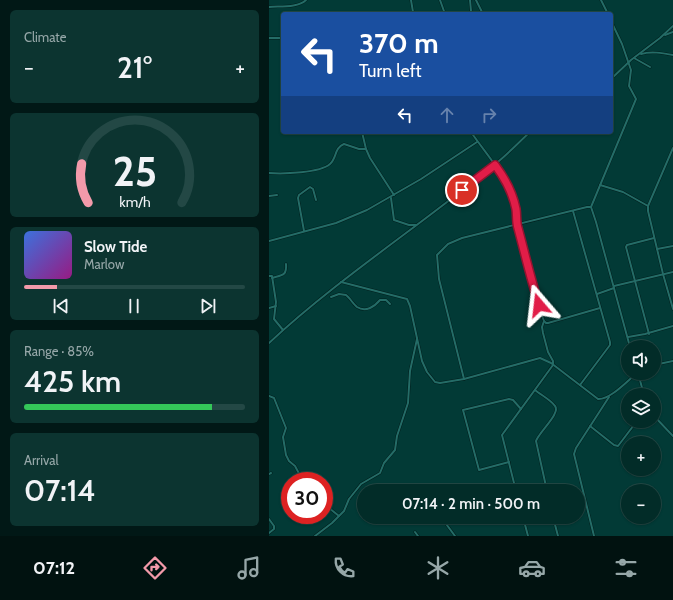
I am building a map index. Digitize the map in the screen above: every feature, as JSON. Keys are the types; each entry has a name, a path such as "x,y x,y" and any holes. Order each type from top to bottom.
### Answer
{"street":[{"path":"269,7 295,5 306,0"},
{"path":"411,0 413,12"},
{"path":"440,0 444,12"},
{"path":"470,0 471,12"},
{"path":"476,0 482,12"},
{"path":"601,0 607,12"},
{"path":"613,24 629,63 631,73 629,86 636,99 591,207 628,338 649,334 673,326"},
{"path":"613,77 673,26"},
{"path":"664,35 673,32"},
{"path":"269,38 281,38"},
{"path":"639,54 651,53 673,55"},
{"path":"634,58 650,67"},
{"path":"363,134 366,149 375,167 394,195"},
{"path":"472,134 504,179 513,198 516,209 517,225 525,257 544,321 542,327 547,352 553,361 553,365 502,435 514,484"},
{"path":"269,343 341,282 495,165 528,134"},
{"path":"269,241 336,223 377,206 427,176 477,142"},
{"path":"269,173 301,172 325,167 331,163 339,147 344,144 359,149 366,149"},
{"path":"673,148 648,206 654,238 673,309"},
{"path":"600,185 623,192 648,206"},
{"path":"304,231 298,198 299,195 310,187 313,189 316,200"},
{"path":"269,196 277,195"},
{"path":"391,197 394,220 409,225 417,225"},
{"path":"464,380 439,279 437,255 448,244 462,238 591,207"},
{"path":"573,211 610,345 580,385"},
{"path":"649,334 626,246 654,238"},
{"path":"657,249 673,246"},
{"path":"272,278 284,274 287,270 286,264"},
{"path":"597,294 614,287 673,272"},
{"path":"269,276 272,278 276,306 274,320 283,330"},
{"path":"341,282 407,299 410,306 422,361 427,372 435,382 440,383 464,380 540,358 553,365 598,399 609,396 628,380"},
{"path":"331,297 339,294 346,295 357,306 365,309 371,308 380,300 387,300 390,304"},
{"path":"269,308 276,306"},
{"path":"544,321 548,323 600,308"},
{"path":"315,536 344,511 349,499 361,484 381,473 384,463 395,450 397,436 408,403 410,371 417,337"},
{"path":"661,364 673,361"},
{"path":"535,390 556,406 557,410 555,415 536,440 545,484"},
{"path":"269,396 274,398 286,428 283,437 286,455 298,472"},
{"path":"594,536 574,454 576,448 609,396"},
{"path":"509,462 479,470 463,410 509,399 513,400 521,409"},
{"path":"661,423 673,436"},
{"path":"590,426 614,445 618,446 632,428"},
{"path":"333,511 339,516"},
{"path":"269,519 274,526 274,529 269,533"},
{"path":"446,524 455,536"},
{"path":"525,524 528,536"},
{"path":"555,524 558,536"},
{"path":"415,532 418,536"}],"route":[{"path":"462,190 495,165 499,170 513,198 516,209 517,225 539,305"}]}
